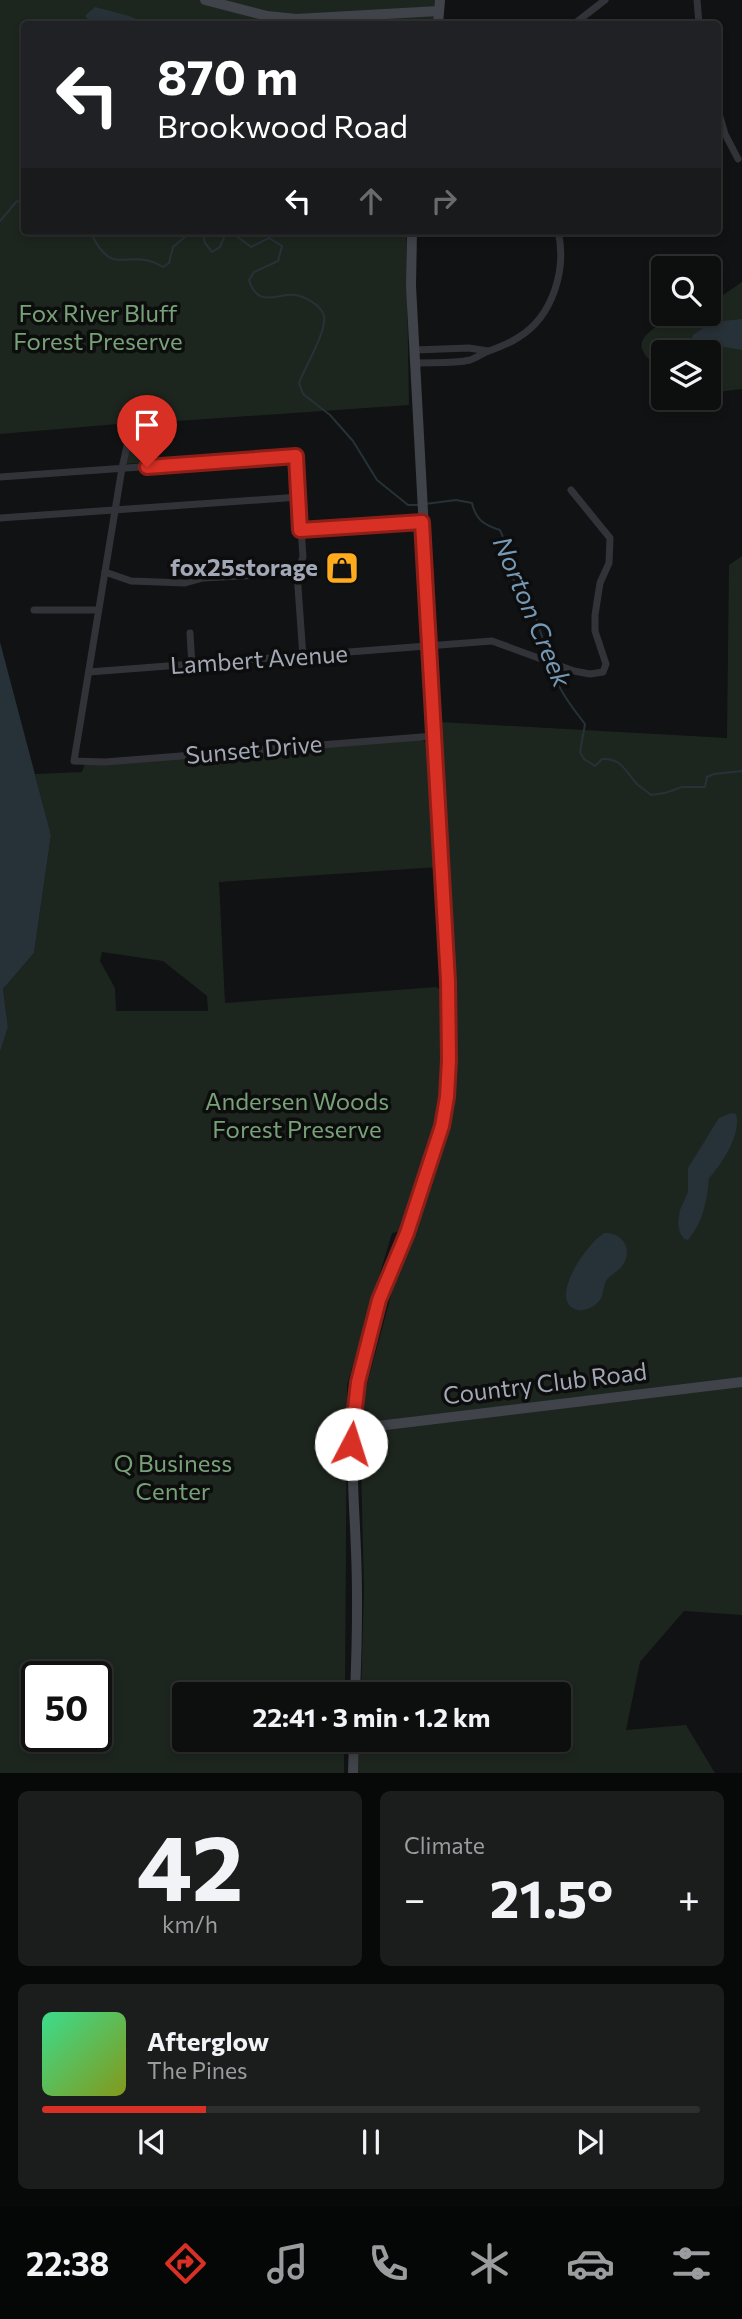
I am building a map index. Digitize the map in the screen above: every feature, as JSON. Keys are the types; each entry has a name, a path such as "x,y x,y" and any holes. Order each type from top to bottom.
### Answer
{"main road":[{"path":"205,0 267,16 296,19 440,6"},
{"path":"355,1682 356,1554 351,1450 362,1360 379,1300 407,1233 433,1157 447,1097 450,1034 422,517 411,286 412,235"},
{"name":"Country Club Road","path":"353,1429 742,1382"},
{"path":"353,1773 354,1752"}],"street":[{"path":"578,21 605,0"},
{"path":"697,0 699,21"},
{"path":"721,120 738,159"},
{"path":"415,363 470,360 521,336 535,324 558,282 561,253 559,235"},
{"path":"415,350 469,348 489,351"},
{"path":"89,672 122,468 135,411"},
{"path":"0,477 296,456 303,557 297,573 303,657"},
{"name":"Lambert Avenue","path":"89,672 492,641 574,671 590,674 603,672 606,664 595,631 595,615 600,583 610,563 610,538 599,521 571,490"},
{"path":"0,518 299,497"},
{"path":"300,530 422,517"},
{"path":"105,572 131,581 185,583 203,578 297,573"},
{"path":"34,610 98,610"},
{"path":"190,633 192,666"},
{"name":"Sunset Drive","path":"89,672 74,761 104,762 434,736"}],"green space":[{"name":"Fox River Bluff Forest Preserve","path":"0,0 438,0 437,21 21,21 21,235 406,235 409,405 148,423 140,463 121,464 130,423 0,434"},
{"path":"742,282 742,389 721,392 721,340 651,340 651,360 647,357 642,344 645,337 658,326 721,326 721,297"},
{"path":"742,556 742,1615 684,1611 640,1662 626,1730 686,1725 715,1773 358,1773 359,1752 571,1752 571,1682 361,1682 364,1590 361,1462 364,1395 393,1288 433,1175 446,1125 453,1077 455,1000 440,722 727,738 729,565"},
{"path":"422,740 430,746 438,867 219,882 225,1003 436,987 443,992 442,1077 438,1107 421,1175 401,1231 392,1233 347,1385 345,1682 172,1682 172,1752 344,1752 344,1773 0,1773 0,1052 8,1027 3,989 34,953 51,835 35,774 82,772 85,764","holes":["102,952 163,961 207,996 208,1011 116,1011 115,988 100,961"]}],"shaded area":[{"path":"95,7 142,21 89,21 85,16"},
{"path":"742,319 742,350 721,346 721,340 692,338 706,326 721,326 721,321"},
{"path":"0,642 51,835 34,953 3,989 8,1027 0,1052"},
{"path":"731,1113 736,1114 737,1122 734,1139 720,1165 709,1178 701,1219 688,1240 684,1239 678,1223 688,1192 688,1168 719,1118"},
{"path":"605,1233 617,1236 625,1244 625,1260 606,1281 598,1303 585,1310 575,1309 568,1303 568,1282 581,1257"}],"waterway":[{"name":"Norton Creek","path":"0,221 17,201 21,202"},
{"name":"Norton Creek","path":"92,235 106,255 114,259 140,259 163,267 169,263 173,247 187,235"},
{"name":"Norton Creek","path":"203,235 212,252 220,247 225,235"},
{"name":"Norton Creek","path":"225,235 235,235"},
{"name":"Norton Creek","path":"235,235 251,247 269,238 282,246 278,261 254,272 249,280 257,294 269,298 299,296 312,302 323,312 322,331 299,383 303,394 330,415 353,441 377,480 408,505 419,505"},
{"name":"Norton Creek","path":"425,504 456,500 472,503 482,521 500,530 505,542 510,574 535,615 549,658"},
{"name":"Norton Creek","path":"551,667 561,690 585,724 580,752 584,759 595,766 602,759 619,763 637,784 651,795 682,787 705,787 707,777 742,771"}],"place":[{"name":"fox25storage","path":"342,568"}],"route":[{"path":"147,467 296,456 300,530 422,522 448,981 450,1034 447,1097 433,1157 407,1233 379,1300 362,1360 351,1444"}],"park label":[{"name":"Andersen Woods Forest Preserve","path":"297,1116"},
{"name":"Q Business Center","path":"173,1478"}]}
